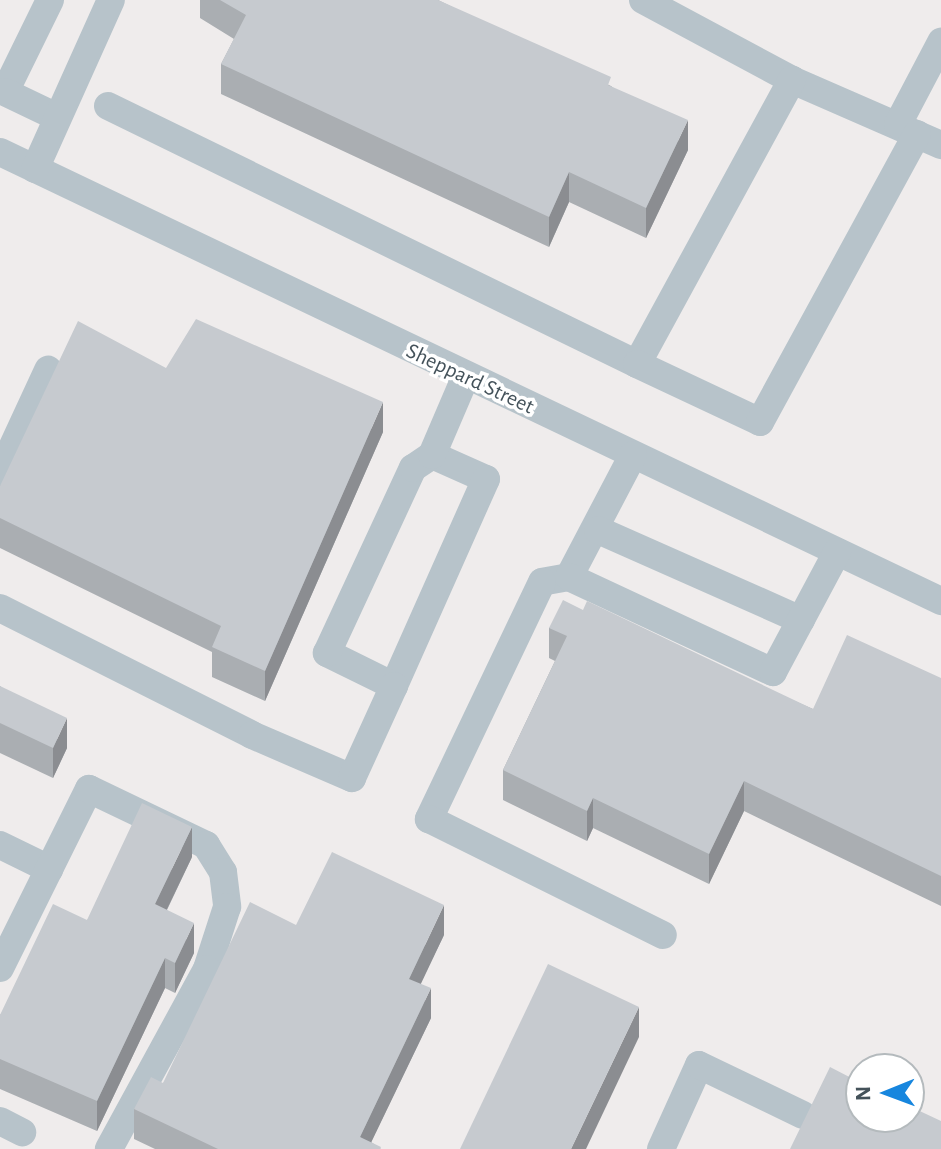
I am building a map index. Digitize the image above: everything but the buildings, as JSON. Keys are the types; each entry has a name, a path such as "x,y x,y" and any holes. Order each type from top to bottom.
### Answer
{"street":[{"path":"50,0 5,92 57,117"},
{"path":"35,169 111,0"},
{"path":"651,2 792,80 919,134"},
{"path":"108,106 760,422 919,134 941,42"},
{"path":"637,364 792,80"},
{"name":"Sheppard Street","path":"0,152 465,378 941,601"},
{"path":"0,474 48,370"},
{"path":"394,686 327,653 413,468 432,455 465,378"},
{"path":"0,608 252,735 352,778 486,479 432,455"},
{"path":"569,577 598,530 633,455"},
{"path":"598,530 801,620"},
{"path":"663,935 429,819 542,582 569,577 773,672 837,552"},
{"path":"0,968 89,789 206,845 223,872 227,907 207,969 109,1149"},
{"path":"0,845 49,869"},
{"path":"661,1149 699,1065 803,1115"}]}
